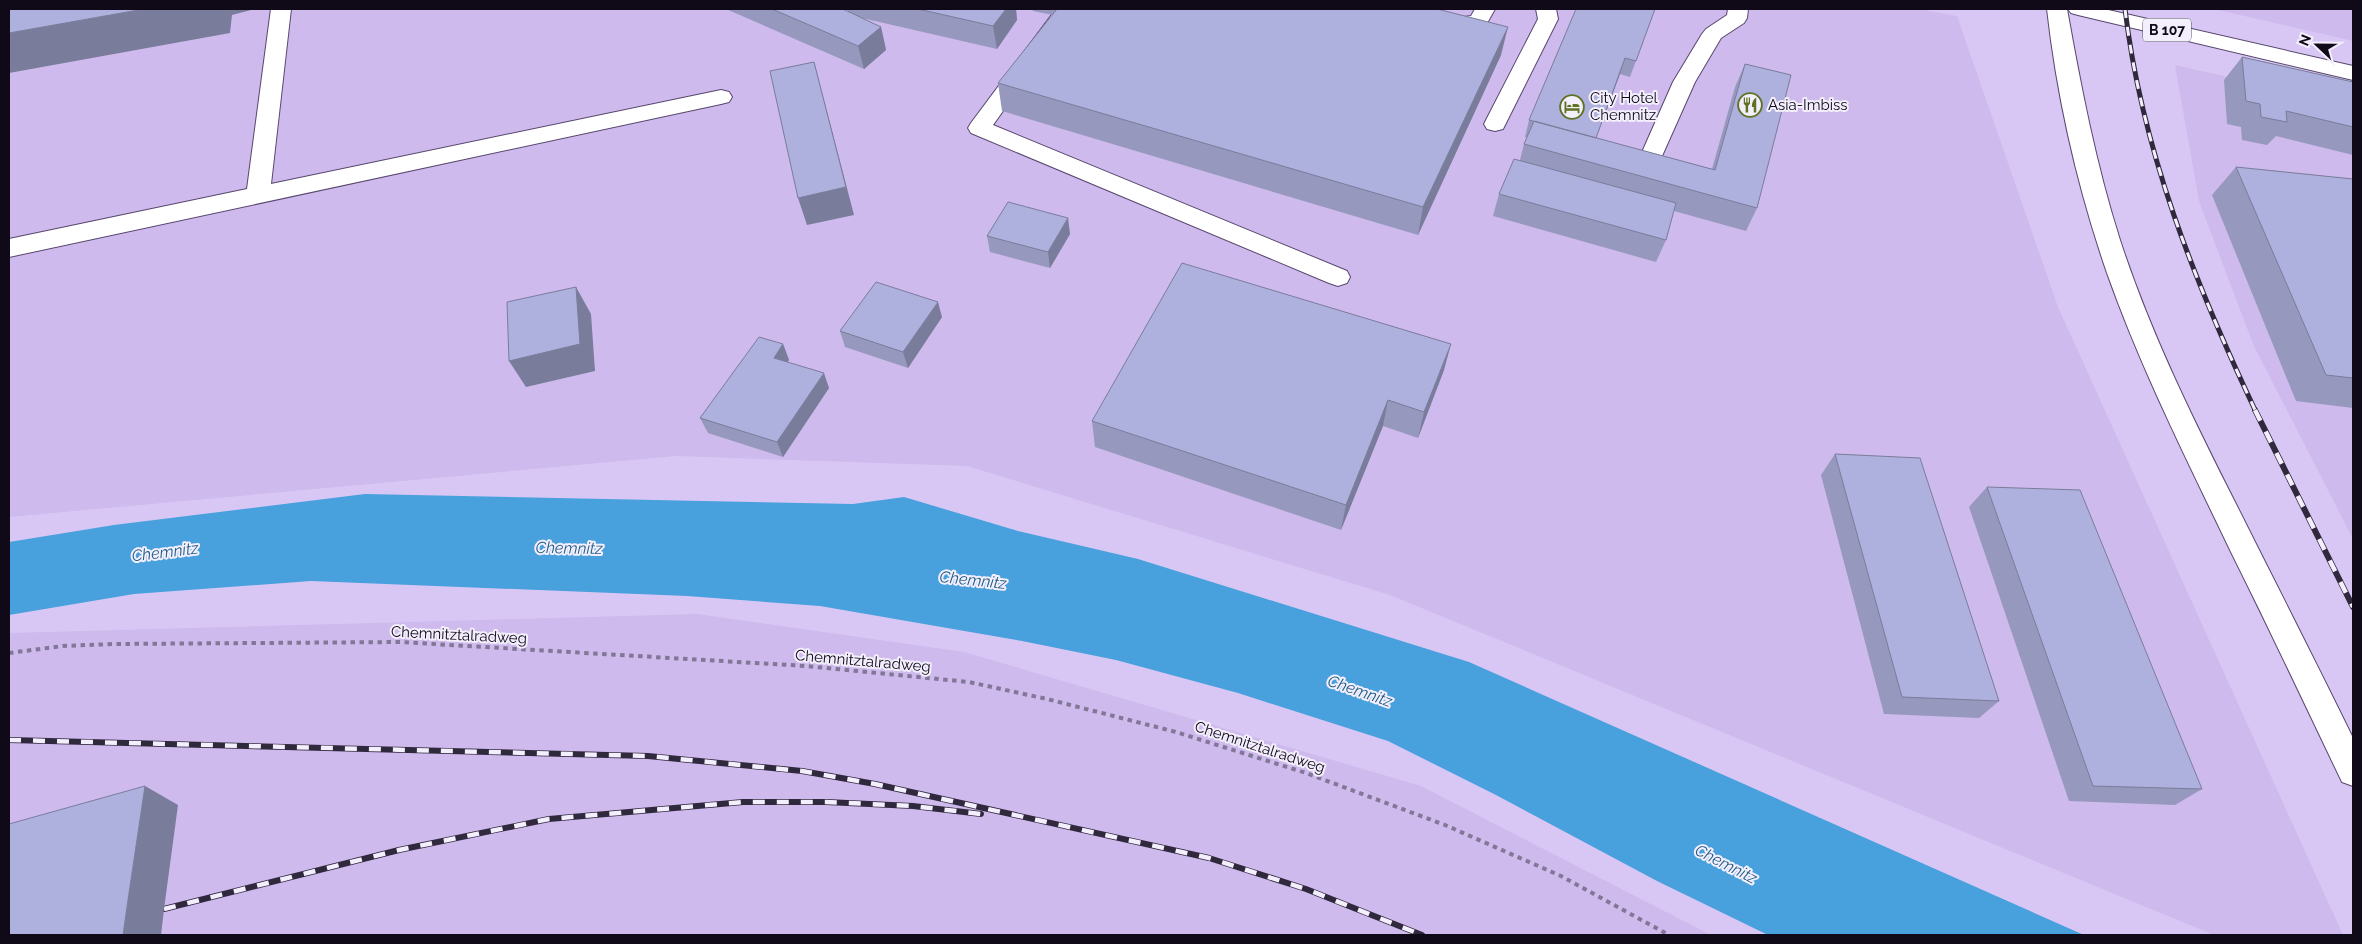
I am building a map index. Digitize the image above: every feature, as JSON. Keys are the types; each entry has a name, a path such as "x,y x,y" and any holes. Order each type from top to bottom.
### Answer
{"main road":[{"path":"258,195 281,9"},
{"path":"1066,9 979,128 1338,277"},
{"path":"1400,9 1464,24 1480,20 1485,9"},
{"path":"1495,124 1548,19 1546,9"},
{"path":"1650,159 1684,82 1713,34 1736,18 1738,9"},
{"path":"2057,9 2074,108 2089,172 2120,273 2149,346 2191,440 2353,771"},
{"name":"B 107","path":"2078,9 2353,73"},
{"path":"9,248 721,97"}],"path":[{"name":"Chemnitztalradweg","path":"9,653 63,646 113,644 400,642 806,666 969,682 1047,699 1176,732 1306,772 1445,826 1561,876 1669,935"}],"shaded area":[{"path":"9,9 1919,9 1957,16 2058,307 2343,935 2214,935 1390,595 967,466 676,456 9,517"},
{"path":"2214,9 2353,9 2353,41"},
{"path":"2175,65 2353,105 2353,539 2253,344 2199,201"},
{"path":"697,614 964,652 1421,786 1711,935 9,935 9,633"}],"water":[{"name":"Chemnitz","path":"365,494 853,504 904,497 1018,531 1138,559 1469,662 2084,935 1768,935 1657,881 1496,795 1388,741 1238,693 1116,660 1022,641 820,606 687,596 311,581 134,594 9,615 9,542 114,525"}],"building":[{"path":"9,9 144,9 9,33"},
{"path":"772,9 843,9 881,27 858,46"},
{"path":"918,9 1006,9 993,26"},
{"path":"1057,9 1437,9 1508,27 1423,207 998,83"},
{"name":"City Hotel Chemnitz","path":"1576,9 1655,9 1636,61 1625,58 1596,138 1529,120"},
{"path":"2242,57 2353,82 2353,127 2286,111 2287,122 2261,117 2260,104 2246,101"},
{"path":"814,62 846,187 798,198 770,71"},
{"path":"1745,64 1791,75 1757,208 1524,144 1534,121 1715,170"},
{"path":"1514,159 1676,203 1666,240 1499,194"},
{"path":"2236,167 2353,179 2353,378 2326,375"},
{"path":"1008,202 1068,218 1048,252 987,236"},
{"path":"1182,263 1451,344 1424,412 1388,400 1346,505 1092,421"},
{"path":"876,282 938,302 903,352 840,331"},
{"path":"576,287 580,344 509,361 507,302"},
{"path":"759,337 783,344 774,358 824,373 777,442 700,418"},
{"path":"1835,454 1920,458 1999,701 1902,697"},
{"path":"1987,487 2080,490 2202,789 2093,786"},
{"path":"145,786 123,935 9,935 9,824"}],"railway":[{"path":"2125,9 2133,62 2144,114 2174,215 2212,315 2256,412"},
{"path":"2255,410 2353,607"},
{"path":"9,740 648,756 802,771 875,784 1209,858 1306,889 1422,935"},
{"path":"164,909 399,850 549,819 743,802 826,802 913,806 981,814"}],"place":[{"name":"Asia-Imbiss","path":"1750,105"},
{"name":"City Hotel Chemnitz","path":"1572,107"}]}
